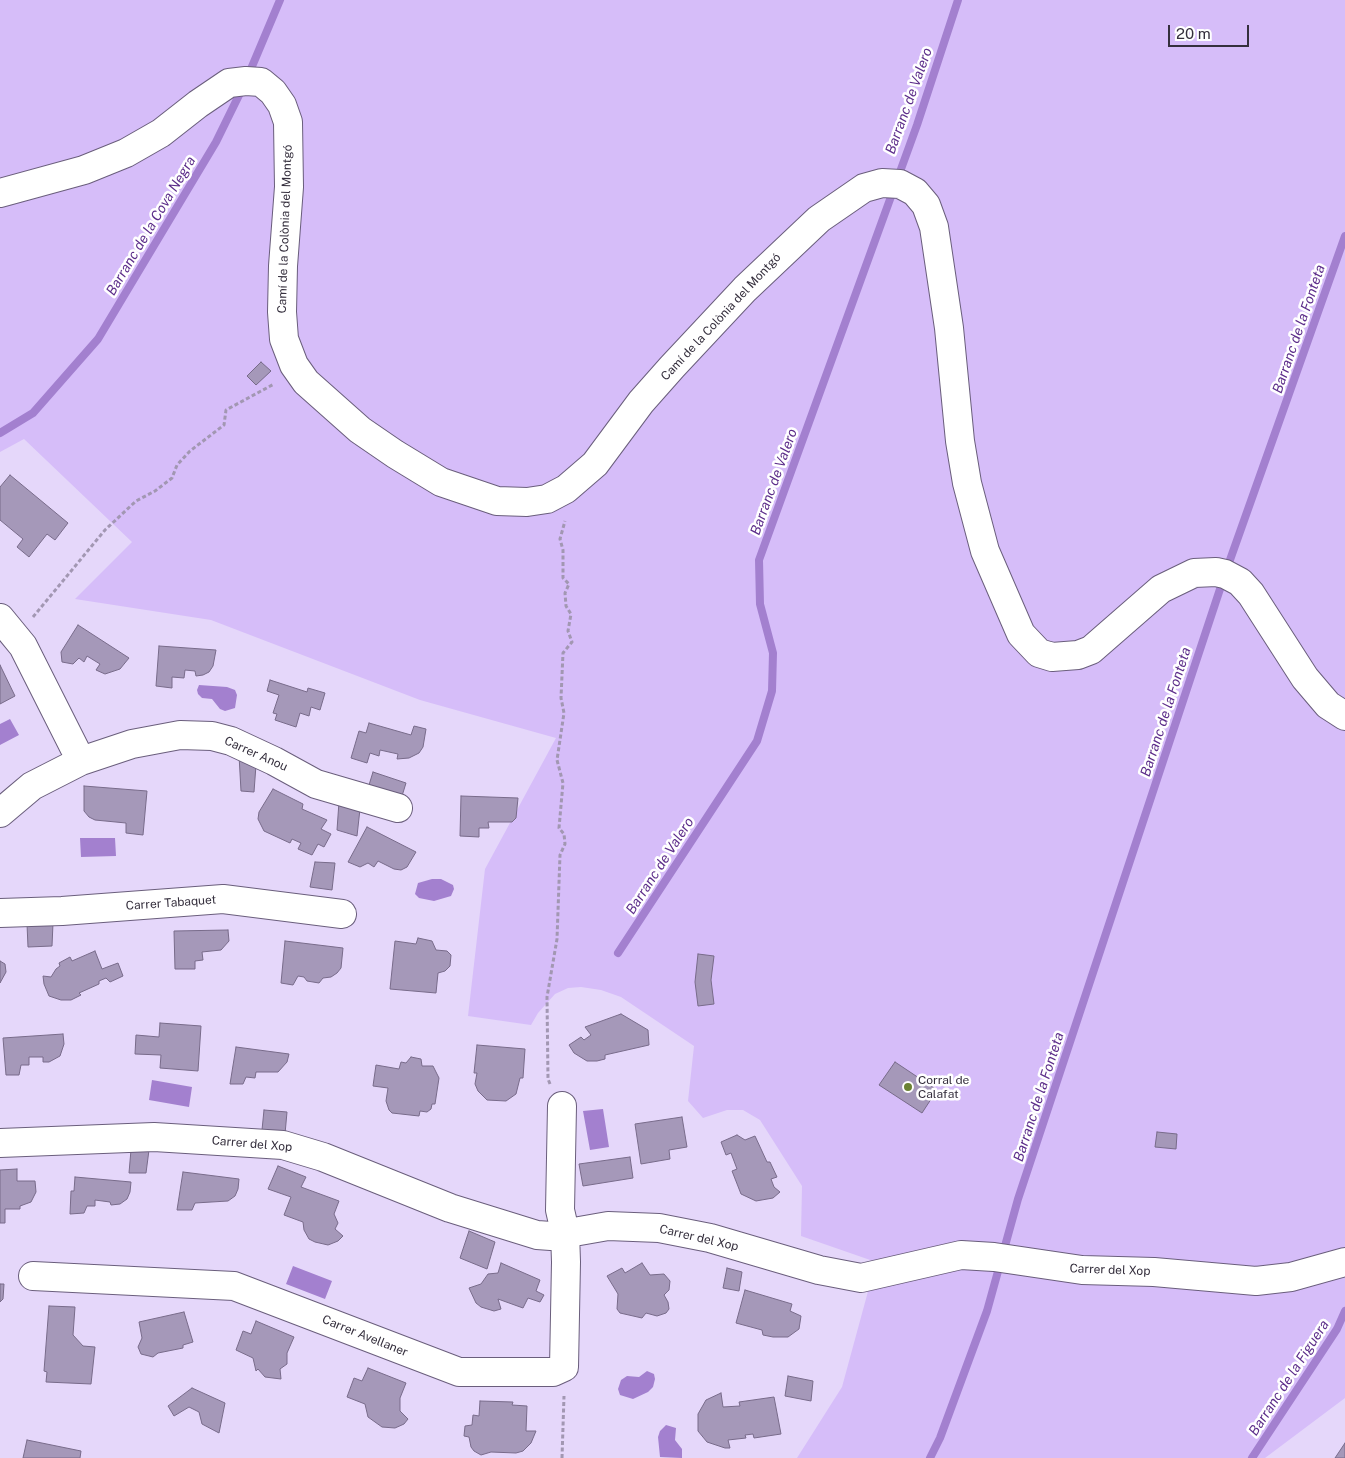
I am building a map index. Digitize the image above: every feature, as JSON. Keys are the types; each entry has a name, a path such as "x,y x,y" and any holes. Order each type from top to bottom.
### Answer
{"street":[{"name":"Camí de la Colònia del Montgó","path":"0,193 84,170 126,153 161,133 229,83 261,82 273,92 282,105 288,122 289,188 283,266 282,312 284,339 294,365 306,382 360,430 441,482 497,501 527,502 547,499 566,489 578,479 599,458 641,402 672,367 786,248 851,195 882,183 900,184 915,192 926,205 934,227 949,328 959,432 968,483 985,551 1021,634 1039,653 1058,657 1078,655 1091,650 1162,589 1194,573 1225,574 1240,582 1251,594 1305,678 1328,705 1345,716"},
{"path":"8,627 80,761"},
{"name":"Carrer Anou","path":"0,813 32,786 80,761 132,744 180,735 212,736 230,741 316,784 398,808"},
{"name":"Carrer Tabaquet","path":"0,913 62,911 223,899 342,914"},
{"path":"562,1106 560,1210 565,1232 564,1367"},
{"name":"Carrer del Xop","path":"0,1143 154,1137 283,1145 323,1157 450,1208 510,1228 551,1236 565,1232 608,1226 659,1228 710,1238 819,1270 861,1278 961,1254 1082,1270 1154,1272 1256,1281 1291,1277 1345,1262"},
{"name":"Carrer Avellaner","path":"33,1276 234,1286 460,1372 553,1372 564,1367"}],"path":[{"path":"8,627 136,501 155,492 172,478 177,465 190,451 224,425 226,410 273,385 294,365"},
{"path":"562,1106 548,1079 546,1026 547,997 557,939 560,855 565,844 564,834 558,828 563,783 557,760 564,713 561,698 563,653 572,642 568,631 571,614 566,606 565,593 569,584 563,578 563,550 560,539 562,526 570,514 572,490 578,479"},
{"path":"562,1458 564,1367"}],"shaded area":[{"path":"0,0 1345,0 1345,1398 1265,1458 797,1458 842,1387 876,1262 801,1236 802,1186 760,1120 743,1110 727,1110 703,1118 688,1101 694,1046 621,997 601,990 581,987 568,988 555,994 538,1013 531,1025 468,1016 485,869 556,738 420,700 211,620 75,599 132,542 24,439 0,452"},
{"path":"199,685 227,687 235,690 237,695 235,708 225,711 220,709 212,699 202,698 197,690"},
{"path":"10,719 19,735 0,745 0,724"},
{"path":"80,838 115,838 116,856 81,857"},
{"path":"432,879 441,879 453,885 454,889 451,896 434,901 419,898 415,894 418,883"},
{"path":"152,1080 192,1087 189,1107 149,1100"},
{"path":"603,1109 609,1147 590,1150 583,1111"},
{"path":"293,1266 332,1281 325,1299 286,1284"},
{"path":"647,1371 654,1374 655,1379 653,1387 648,1392 633,1399 620,1395 618,1389 621,1380 627,1376 639,1377"},
{"path":"666,1425 676,1428 675,1440 682,1449 682,1458 660,1457 658,1437 660,1431"}],"building":[{"path":"261,362 271,371 256,385 247,376"},
{"path":"10,475 68,523 55,540 47,534 29,557 17,547 23,539 0,520 0,487"},
{"path":"78,625 129,658 120,669 105,674 96,670 100,664 87,656 84,662 79,658 73,664 62,662 61,652"},
{"path":"159,646 216,650 213,666 209,672 196,676 195,671 185,670 184,678 172,677 172,688 156,686"},
{"path":"0,665 15,696 0,704"},
{"path":"270,680 307,692 308,688 325,693 320,710 311,707 309,716 300,713 296,727 275,720 277,714 273,713 279,695 267,691"},
{"path":"369,723 411,735 414,726 426,729 423,747 419,753 409,758 397,759 398,754 380,750 379,756 370,753 367,763 351,758 359,731 366,733"},
{"path":"239,755 256,765 254,792 241,791"},
{"path":"373,772 406,783 402,796 369,785"},
{"path":"84,786 147,791 143,835 126,833 126,823 95,820 89,817 84,811"},
{"path":"273,789 303,804 302,809 327,820 321,829 331,834 324,847 318,844 312,855 298,849 301,843 292,839 290,843 264,831 258,819 259,812"},
{"path":"461,796 518,798 516,818 512,822 488,822 489,828 479,828 479,837 460,836"},
{"path":"339,802 360,809 357,836 337,830"},
{"path":"367,827 416,852 407,867 401,870 394,869 378,861 374,867 368,863 360,867 348,862"},
{"path":"315,862 335,863 332,890 310,887"},
{"path":"53,923 52,946 28,947 27,924"},
{"path":"228,930 229,941 221,950 202,952 203,960 195,961 195,969 175,969 174,931"},
{"path":"418,938 432,941 436,950 447,951 451,955 450,966 445,971 438,973 436,993 390,989 395,941 416,944"},
{"path":"285,941 343,948 341,968 331,977 323,978 319,983 307,981 304,977 298,976 293,985 281,983"},
{"path":"95,951 102,969 118,963 123,976 110,982 106,978 99,981 99,984 79,993 81,995 71,1000 61,1000 49,996 43,976 51,977 60,966 59,963 70,957 72,961"},
{"path":"698,954 714,956 711,980 714,1004 698,1006 695,982"},
{"path":"0,961 5,964 6,972 0,983"},
{"path":"621,1014 648,1030 649,1045 605,1055 605,1059 597,1061 587,1061 574,1053 569,1045 581,1037 584,1040 591,1035 585,1027"},
{"path":"160,1023 201,1026 198,1071 160,1068 161,1055 135,1054 136,1035 159,1037"},
{"path":"63,1034 64,1044 60,1056 49,1062 43,1062 43,1057 29,1057 29,1065 21,1065 19,1075 6,1075 3,1038"},
{"path":"477,1045 525,1049 523,1078 520,1078 516,1094 506,1101 487,1100 478,1091 475,1084 477,1073 474,1073"},
{"path":"236,1047 289,1054 287,1062 278,1072 256,1072 255,1078 246,1077 243,1084 230,1084"},
{"path":"411,1057 421,1059 422,1066 433,1066 439,1078 435,1104 432,1104 431,1109 427,1112 420,1111 419,1116 392,1113 386,1101 388,1088 373,1086 376,1065 399,1069 401,1062 406,1063"},
{"name":"Corral de Calafat","path":"895,1062 937,1090 922,1113 879,1085"},
{"path":"264,1110 287,1112 285,1134 262,1130"},
{"path":"682,1117 687,1147 669,1150 670,1159 641,1164 635,1124"},
{"path":"1157,1132 1177,1134 1176,1149 1155,1147"},
{"path":"737,1135 745,1140 755,1136 767,1162 770,1162 777,1177 771,1179 774,1187 780,1192 773,1198 756,1201 741,1194 732,1171 737,1169 731,1153 726,1155 721,1142"},
{"path":"131,1150 149,1150 146,1173 129,1173"},
{"path":"630,1157 633,1178 583,1186 579,1164"},
{"path":"278,1166 306,1177 301,1187 339,1201 334,1214 338,1223 335,1229 343,1236 338,1241 328,1245 315,1242 309,1239 304,1230 303,1222 284,1215 291,1197 268,1189"},
{"path":"17,1169 17,1181 35,1181 36,1192 31,1202 20,1206 20,1209 5,1209 5,1223 0,1223 0,1170"},
{"path":"183,1172 239,1179 238,1189 235,1196 228,1201 195,1203 192,1210 177,1210"},
{"path":"75,1177 131,1182 130,1192 127,1199 120,1204 111,1205 110,1202 95,1200 95,1206 87,1206 84,1213 70,1214 71,1191 74,1191"},
{"path":"469,1231 495,1242 487,1269 460,1258"},
{"path":"501,1263 540,1280 536,1291 544,1295 540,1302 528,1298 523,1308 498,1299 501,1309 494,1311 481,1307 476,1303 469,1288 481,1284 488,1274 498,1273"},
{"path":"642,1263 650,1275 664,1274 670,1281 669,1290 664,1295 669,1309 666,1313 657,1316 646,1313 642,1318 620,1313 617,1309 618,1294 607,1276 622,1268 625,1273"},
{"path":"727,1268 742,1272 739,1291 723,1288"},
{"path":"0,1284 4,1284 3,1299 0,1302"},
{"path":"745,1290 792,1304 790,1311 801,1316 799,1329 788,1337 773,1337 763,1335 762,1330 736,1323"},
{"path":"49,1306 75,1307 73,1335 83,1346 95,1347 91,1384 46,1382 47,1372 44,1371"},
{"path":"184,1312 193,1342 183,1345 183,1348 158,1353 153,1357 141,1354 138,1347 142,1338 139,1322"},
{"path":"256,1321 294,1337 287,1353 287,1364 280,1369 281,1379 265,1377 258,1369 256,1371 253,1358 236,1350 243,1331 251,1334"},
{"path":"368,1368 406,1383 400,1398 400,1411 408,1419 404,1424 395,1428 382,1427 368,1417 365,1404 347,1397 354,1378 362,1381"},
{"path":"788,1376 813,1381 811,1401 785,1396"},
{"path":"192,1388 225,1403 219,1433 202,1424 199,1412 189,1407 174,1416 168,1406"},
{"path":"721,1393 723,1407 740,1406 739,1402 774,1397 781,1434 754,1438 753,1434 745,1435 746,1438 728,1440 730,1448 707,1442 698,1431 698,1414 706,1400"},
{"path":"480,1401 513,1402 512,1405 527,1406 526,1431 536,1431 531,1443 523,1451 516,1453 491,1452 481,1455 474,1451 469,1437 464,1436 465,1426 472,1425 473,1415 479,1416"},
{"path":"27,1440 81,1451 80,1458 23,1458"},
{"path":"1345,1443 1345,1458 1335,1458"}],"waterway":[{"name":"Barranc de la Cova Negra","path":"248,76 280,0"},
{"name":"Barranc de Valero","path":"618,953 757,741 772,691 773,653 760,604 759,560 917,125 958,0"},
{"name":"Barranc de la Cova Negra","path":"0,433 33,413 98,339 216,142 243,87"},
{"name":"Barranc de la Fonteta","path":"930,1458 940,1438 987,1311 1018,1199 1225,574 1345,236"},
{"name":"Barranc de la Figuera","path":"1252,1458 1337,1329 1345,1311"}],"place":[{"name":"Corral de Calafat","path":"908,1087"}]}
